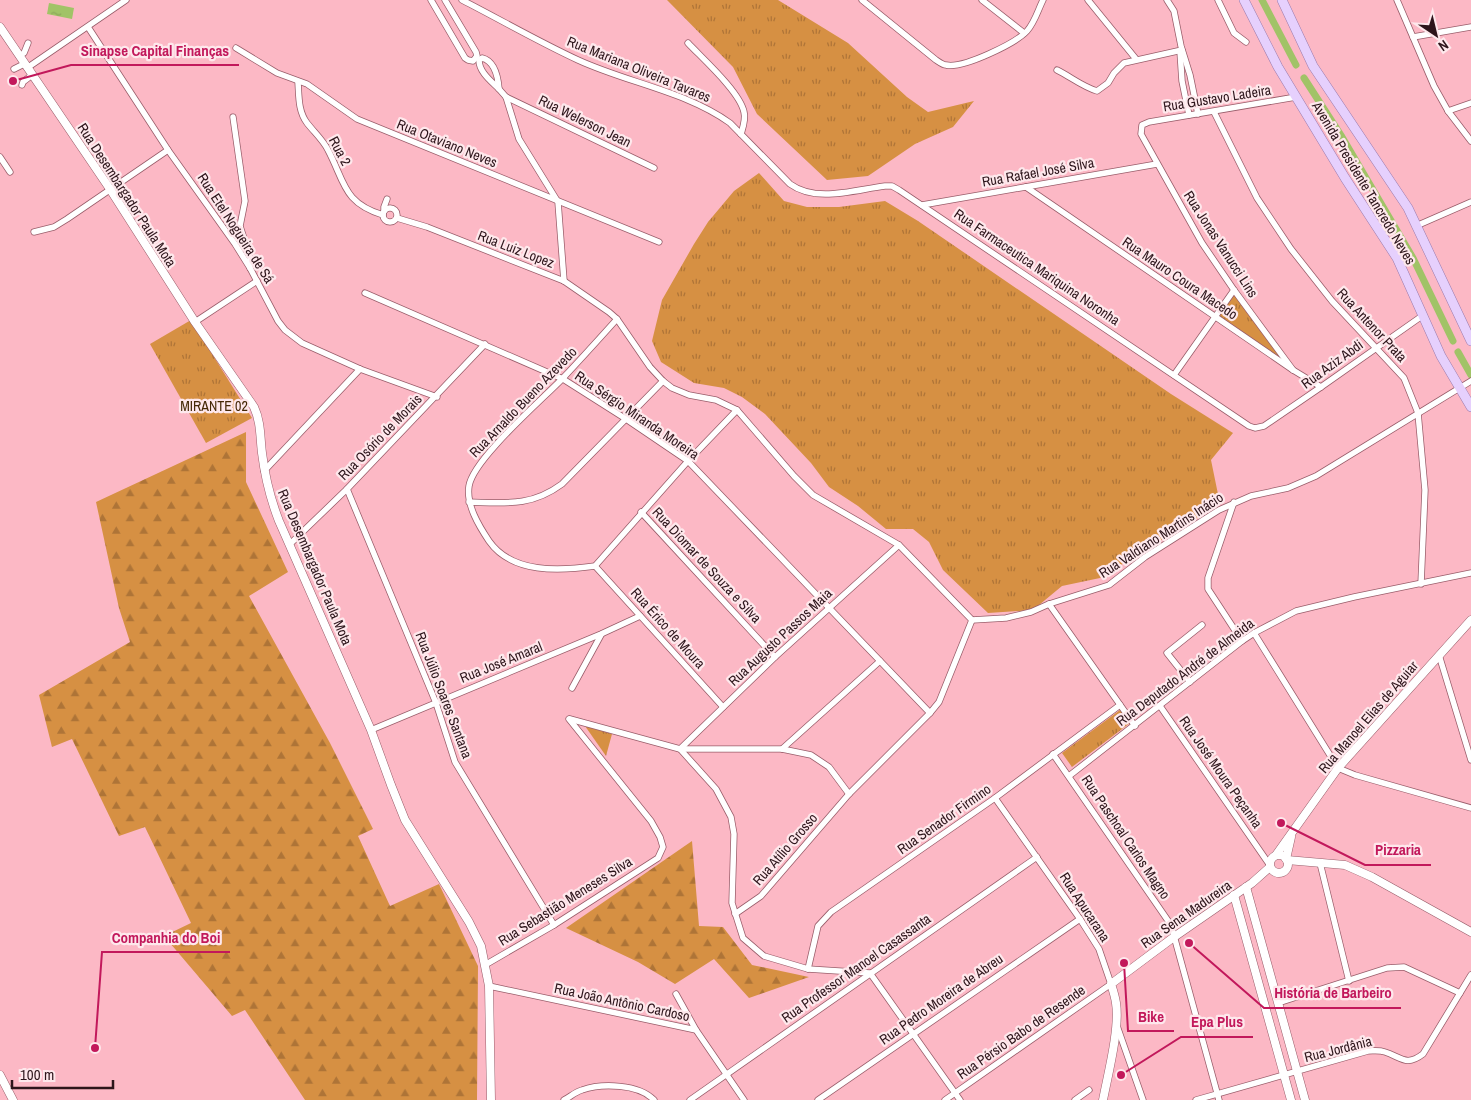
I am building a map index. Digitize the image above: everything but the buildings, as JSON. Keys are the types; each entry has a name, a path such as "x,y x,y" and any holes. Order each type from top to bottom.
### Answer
{"main road":[{"name":"Avenida Presidente Tancredo Neves","path":"1244,0 1296,97 1345,178 1397,258 1441,356 1466,385 1471,408"},
{"name":"Avenida Presidente Tancredo Neves","path":"1282,0 1313,66 1408,208 1471,341"}],"street":[{"path":"14,69 25,66 88,27 126,0"},
{"path":"431,0 465,58 473,61 476,52 445,0"},
{"name":"Rua Mariana Oliveira Tavares","path":"462,0 578,60 690,101 719,116 740,134 790,184"},
{"path":"862,0 936,60 947,66 959,65 977,59 1012,43 1024,34 1034,20 1043,0"},
{"path":"982,0 1024,34"},
{"path":"1088,0 1136,59"},
{"path":"1170,0 1181,49 1182,81 1189,115"},
{"path":"1218,0 1234,33 1246,42"},
{"path":"1397,0 1434,86 1448,112 1471,141"},
{"name":"Rua Desembargador Paula Mota","path":"0,27 259,417 264,471 270,497 371,730 390,785 406,820 469,922 481,946 489,986 491,1100"},
{"name":"Rua Etel Nogueira de Sá","path":"88,27 168,150 250,268 278,322 302,343 360,369 436,397"},
{"path":"1413,36 1471,27"},
{"path":"19,56 24,53 28,43"},
{"path":"688,43 741,102 745,113 744,124 740,134"},
{"name":"Rua Otaviano Neves","path":"236,48 277,73 307,84 356,119 658,242"},
{"path":"1057,70 1072,77 1087,88 1097,91 1108,83 1114,73 1124,63 1181,49"},
{"path":"1181,49 1190,75 1198,114"},
{"path":"499,88 498,76 488,60 482,58 479,60 479,66 488,79 506,97 519,140 558,202 564,281"},
{"path":"22,85 32,75"},
{"name":"Rua 2","path":"298,82 299,103 306,121 328,149 348,193 367,210 384,213"},
{"name":"Rua Welerson Jean","path":"506,97 654,168"},
{"name":"Rua Gustavo Ladeira","path":"1142,125 1149,122 1296,97"},
{"path":"1448,112 1471,103"},
{"name":"Rua Antenor Prata","path":"1214,112 1258,198 1291,249 1332,301 1404,378 1418,413 1425,490 1421,584"},
{"path":"233,117 245,201 240,226 250,257 250,268"},
{"name":"Rua Jonas Vanucci Lins","path":"1142,125 1141,134 1202,243 1292,370"},
{"path":"34,232 54,227 168,150"},
{"path":"0,157 10,172"},
{"name":"Rua Rafael José Silva","path":"922,205 1157,164"},
{"name":"Rua Farmaceutica Mariquina Noronha","path":"790,184 805,192 824,194 892,186 1254,428"},
{"name":"Rua Mauro Coura Macedo","path":"1026,187 1215,318 1292,370 1321,387"},
{"path":"384,213 388,209 392,209 397,213 396,218 392,222 387,222 384,219 384,213 384,207 387,199"},
{"path":"1416,226 1471,202"},
{"name":"Rua Luiz Lopez","path":"396,218 427,227 564,281 617,319 650,367 663,381"},
{"path":"195,322 257,281"},
{"path":"1174,375 1234,290"},
{"name":"Rua Sérgio Miranda Moreira","path":"365,293 486,344 562,379 688,461 930,713"},
{"name":"Rua Aziz Abdi","path":"1254,428 1264,426 1422,316"},
{"name":"Rua Arnaldo Bueno Azevedo","path":"469,502 469,484 477,466 562,379 617,319"},
{"name":"Rua Osório de Morais","path":"290,544 347,490 486,344"},
{"path":"264,471 360,369"},
{"path":"737,410 641,512 595,566 555,570 534,567 509,559 492,545 484,534 469,502 528,502 548,494 562,484 663,381 672,388 716,400 737,410 813,495 899,545 972,620"},
{"name":"Rua Valdiano Martins Inácio","path":"972,620 1006,618 1031,612 1049,604 1109,585 1145,557 1219,510 1251,496 1303,483 1466,385"},
{"name":"Rua Júlio Soares Santana","path":"347,490 436,703 454,762 554,925"},
{"path":"1234,502 1208,578 1208,589 1242,641"},
{"name":"Rua Diomar de Souza e Silva","path":"641,512 775,657"},
{"name":"Rua Augusto Passos Maia","path":"680,749 775,657 899,545"},
{"name":"Rua Érico de Moura","path":"595,566 723,707"},
{"name":"Rua Deputado André de Almeida","path":"1069,776 1242,641 1296,611 1471,573"},
{"path":"1049,604 1135,726"},
{"name":"Rua José Amaral","path":"371,730 640,616"},
{"name":"Rua Atílio Grosso","path":"735,914 761,896 849,794 939,702 972,620"},
{"name":"Rua Manoel Elias de Aguiar","path":"1275,856 1338,768 1471,620"},
{"path":"1190,682 1167,653 1202,625"},
{"path":"1254,633 1338,768 1355,775 1471,808"},
{"path":"572,688 601,634"},
{"path":"1439,655 1471,760"},
{"path":"782,749 880,661"},
{"name":"Rua Senador Firmino","path":"808,969 818,926 831,912 995,798 1120,705"},
{"name":"Rua José Moura Peçanha","path":"1160,706 1270,866"},
{"name":"Rua Sebastião Meneses Silva","path":"485,965 554,925 658,858 663,847 651,821 569,719 680,749"},
{"path":"680,749 782,749 811,755 829,767 849,794"},
{"path":"680,749 716,788 731,817 734,834 732,903 743,938 764,956 808,969 870,973 960,1100"},
{"name":"Rua Paschoal Carlos Magno","path":"1053,754 1171,925 1218,1097"},
{"name":"Rua Apucarana","path":"995,798 1099,949 1116,1004 1116,1022 1143,1100"},
{"name":"Rua Manoel Elias de Aguiar","path":"1287,860 1291,835"},
{"path":"1261,852 1282,856 1287,860 1345,865 1372,877 1471,932"},
{"path":"1275,856 1270,866 1276,874 1308,863"},
{"name":"Rua Professor Manoel Casassanta","path":"690,1100 1037,858"},
{"path":"1285,871 1288,866 1287,860"},
{"path":"1320,863 1349,981"},
{"name":"Rua Sena Madureira","path":"1111,984 1249,885 1270,866"},
{"name":"Rua Sena Madureira","path":"1249,885 1276,874"},
{"path":"1249,885 1278,1003 1305,1100"},
{"path":"1234,895 1291,1100"},
{"name":"Rua Pedro Moreira de Abreu","path":"818,1100 1080,919"},
{"path":"1278,1003 1387,968 1404,967 1460,993"},
{"name":"Rua Jordânia","path":"1196,1100 1218,1097 1284,1075 1368,1051 1385,1052 1403,1060 1410,1061 1416,1059 1423,1054 1471,975"},
{"name":"Rua Pérsio Babo de Resende","path":"946,1100 1111,984"},
{"name":"Rua João Antônio Cardoso","path":"489,986 696,1030 744,1100"},
{"path":"676,994 696,1030"},
{"path":"1103,1100 1116,1022"},
{"path":"2,1079 13,1100"},
{"path":"2,1079 18,1100"},
{"path":"564,1100 580,1090 605,1085 625,1087 648,1094 654,1100"},
{"path":"1075,1100 1089,1090"}],"green space":[{"path":"667,0 778,0 848,43 907,97 928,112 974,101 953,127 915,144 868,176 827,180 757,114 733,67"},
{"path":"759,173 784,201 807,207 839,207 885,201 918,221 1171,394 1233,433 1211,460 1220,504 1100,578 1062,586 1033,610 988,613 943,570 929,542 913,529 886,529 858,506 829,487 811,463 765,414 742,397 724,388 694,383 661,362 652,341 662,300 708,222 734,191"},
{"path":"1234,290 1293,370 1215,317"},
{"name":"MIRANTE 02","path":"191,320 252,418 206,443 150,344"},
{"path":"246,432 246,482 288,572 249,596 330,743 373,829 358,836 390,906 439,884 478,966 477,1100 305,1100 245,1010 232,1016 164,936 191,923 145,827 119,836 72,739 52,747 39,695 130,642 119,608 96,502"},
{"path":"1120,710 1130,723 1072,767 1062,753"},
{"path":"585,726 612,734 606,756"},
{"path":"692,841 699,926 723,927 752,965 809,977 749,998 714,959 675,984 638,962 566,928"}],"water":[{"path":"49,3 74,8 72,19 47,14"}],"waterway":[{"path":"1262,0 1296,65"},
{"path":"1304,78 1342,137 1413,258 1453,341"},
{"path":"1458,352 1471,375"}],"place":[{"name":"Sinapse Capital Finanças","path":"13,81"},
{"name":"Pizzaria","path":"1281,823"},
{"name":"História de Barbeiro","path":"1189,943"},
{"name":"Bike","path":"1124,963"},
{"name":"Companhia do Boi","path":"95,1048"},
{"name":"Epa Plus","path":"1121,1075"}]}
